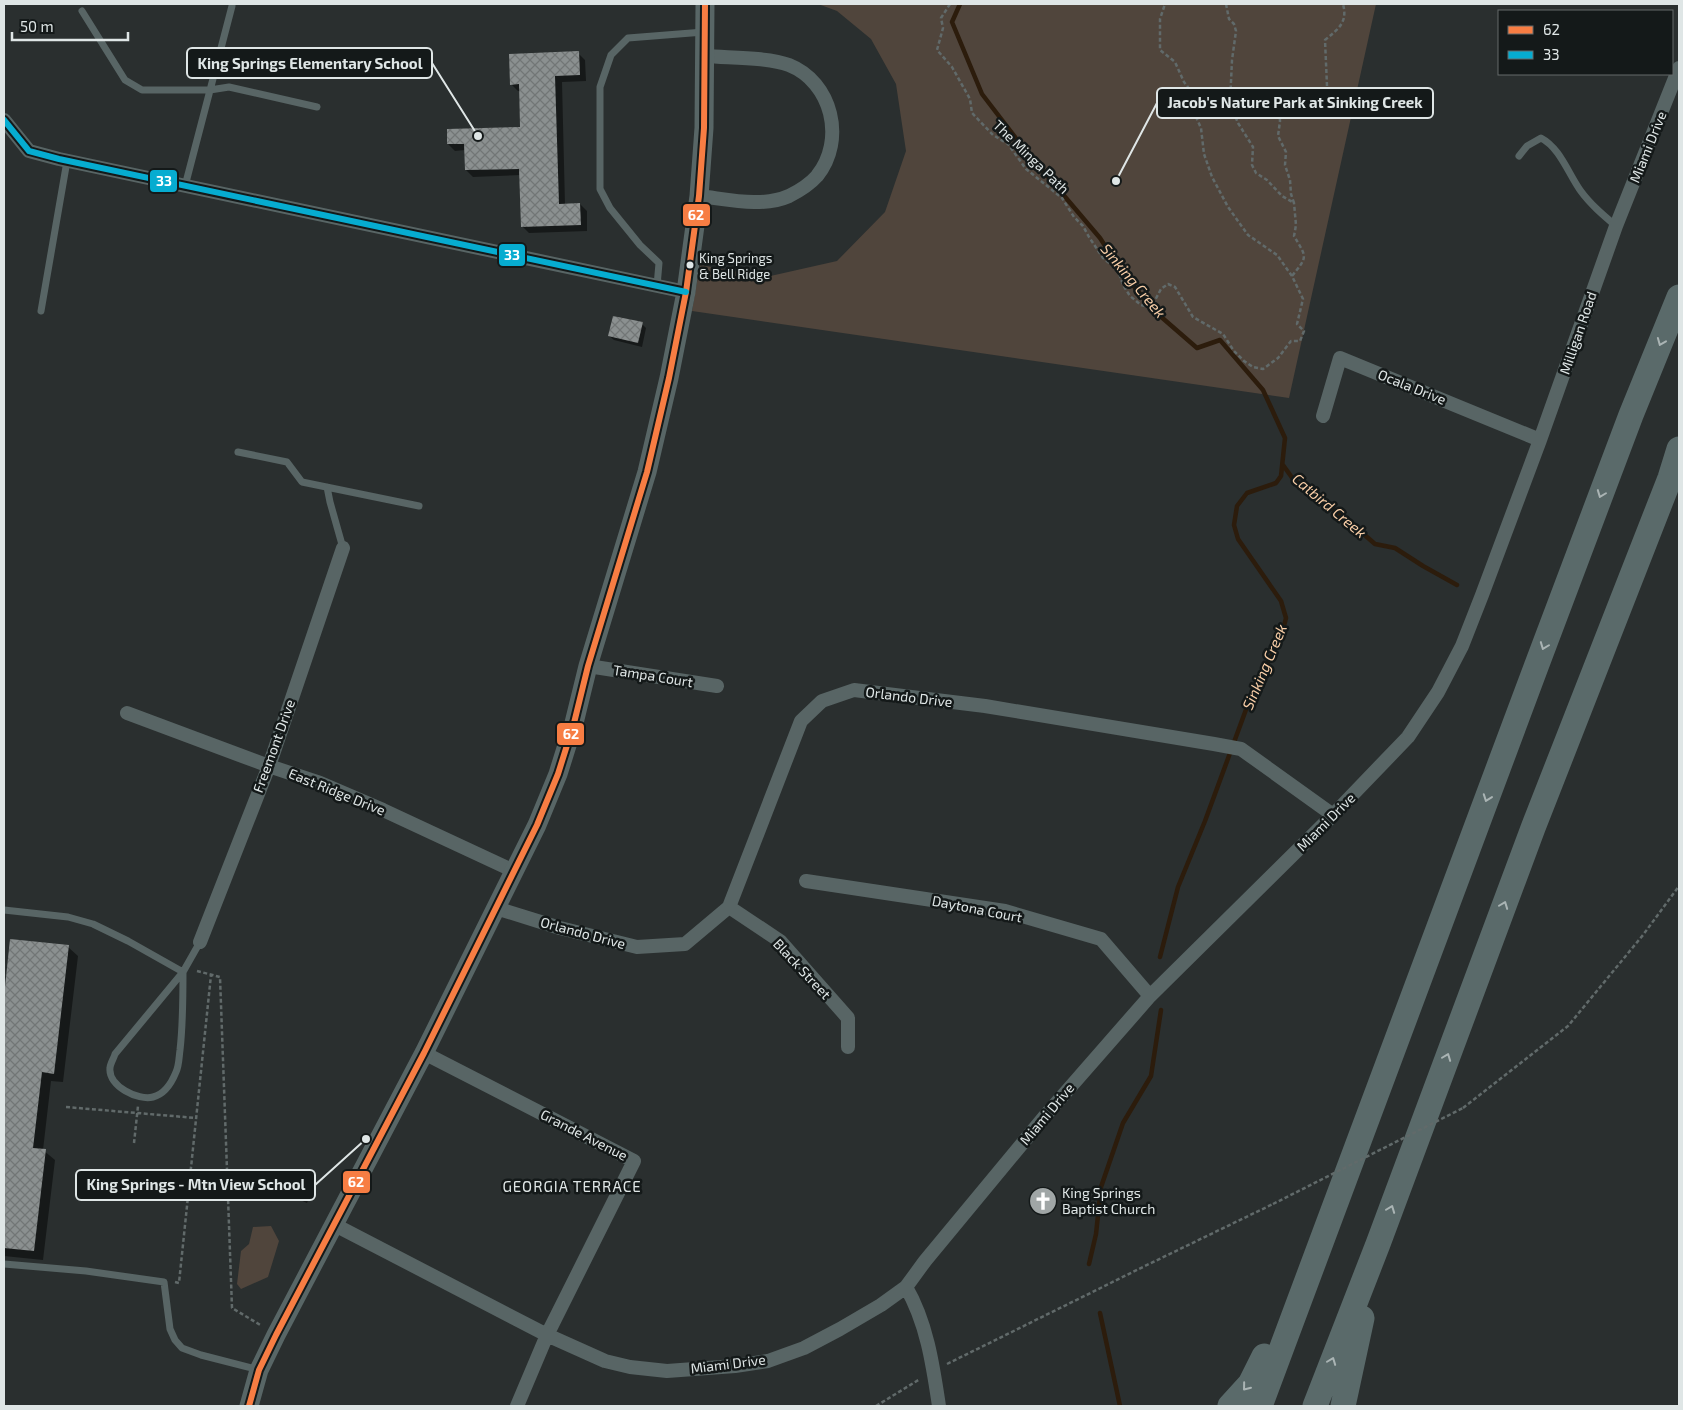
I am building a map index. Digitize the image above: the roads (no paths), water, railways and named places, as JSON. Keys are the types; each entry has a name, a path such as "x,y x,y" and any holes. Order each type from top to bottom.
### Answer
{"highway":[{"path":"1260,1406 1539,657 1631,415 1679,297"},
{"path":"1314,1406 1378,1244 1530,838 1670,478 1679,449"},
{"path":"1230,1406 1250,1384 1324,1235"},
{"path":"1343,1406 1378,1244"}],"street":[{"path":"249,1406 259,1370 276,1335 424,1054 537,825 558,774 574,723 588,666 647,472 669,378 686,292 699,196 704,128 705,4"},
{"path":"699,196 742,201 768,201 788,196 804,187 817,176 832,142 833,126 830,109 814,83 804,73 789,65 775,61 706,56"},
{"name":"Miami Drive","path":"1616,226 1679,68"},
{"path":"5,126 29,151 67,161 686,292"},
{"name":"Milligan Road","path":"1540,440 1616,226"},
{"name":"Ocala Drive","path":"1323,416 1340,358 1540,440"},
{"name":"Miami Drive","path":"333,1224 548,1335 605,1361 630,1367 667,1371 735,1366 768,1361 804,1348 881,1305 906,1287 925,1261 1045,1116 1150,996 1333,815 1408,737 1438,692 1462,646 1540,440"},
{"name":"Freemont Drive","path":"200,942 268,766 343,548"},
{"name":"Tampa Court","path":"588,666 717,686"},
{"name":"Orlando Drive","path":"496,908 560,928 637,947 685,944 729,907 801,721 822,701 854,690 985,706 1241,749 1333,815"},
{"name":"East Ridge Drive","path":"127,713 268,766 320,783 514,871"},
{"name":"Daytona Court","path":"806,880 1005,911 1101,940 1150,996"},
{"name":"Black Street","path":"729,907 780,941 848,1018 848,1047"},
{"name":"Grande Avenue","path":"424,1054 634,1161 548,1335 517,1406"},
{"path":"906,1287 916,1304 923,1323 939,1406"}],"lane":[{"path":"185,187 232,6"},
{"path":"82,11 125,80 142,90 210,90 229,86 317,107"},
{"path":"657,286 659,263 640,245 610,208 600,189 600,87 611,55 628,38 706,32"},
{"path":"1519,156 1527,146 1541,138 1550,143 1580,191 1596,210 1616,226"},
{"path":"41,311 67,161"},
{"path":"238,452 287,462 302,482 419,506"},
{"path":"327,487 343,548"},
{"path":"4,910 68,918 93,924 185,970"},
{"path":"185,970 178,1070 168,1088 153,1097 138,1097 130,1094 116,1084 112,1077 110,1068 115,1054 185,970 200,942"},
{"path":"4,1264 86,1271 164,1282 170,1329 175,1340 182,1348 259,1370"}],"waterway":[{"name":"Sinking Creek","path":"960,4 952,22 982,94 1021,145 1100,238 1122,272 1159,315 1197,348 1220,340 1263,390 1285,438 1281,476 1276,483 1247,493 1237,506 1234,525 1238,539 1281,601 1286,618 1282,634 1251,696 1205,821 1178,887 1160,957"},
{"name":"Catbird Creek","path":"1283,465 1293,479 1345,518 1375,544 1395,548 1457,585"},
{"name":"Sinking Creek","path":"1089,1264 1096,1234 1101,1187 1123,1123 1151,1076 1161,1010"},
{"name":"Sinking Creek","path":"1100,1313 1120,1406"}],"place":[{"name":"King Springs Elementary School","path":"478,136"},
{"name":"Jacob's Nature Park at Sinking Creek","path":"1116,181"},
{"name":"King Springs & Bell Ridge","path":"690,265"},
{"name":"King Springs - Mtn View School","path":"366,1139"},
{"name":"King Springs Baptist Church","path":"1043,1201"}],"district":[{"name":"GEORGIA TERRACE","path":"572,1187"}]}
